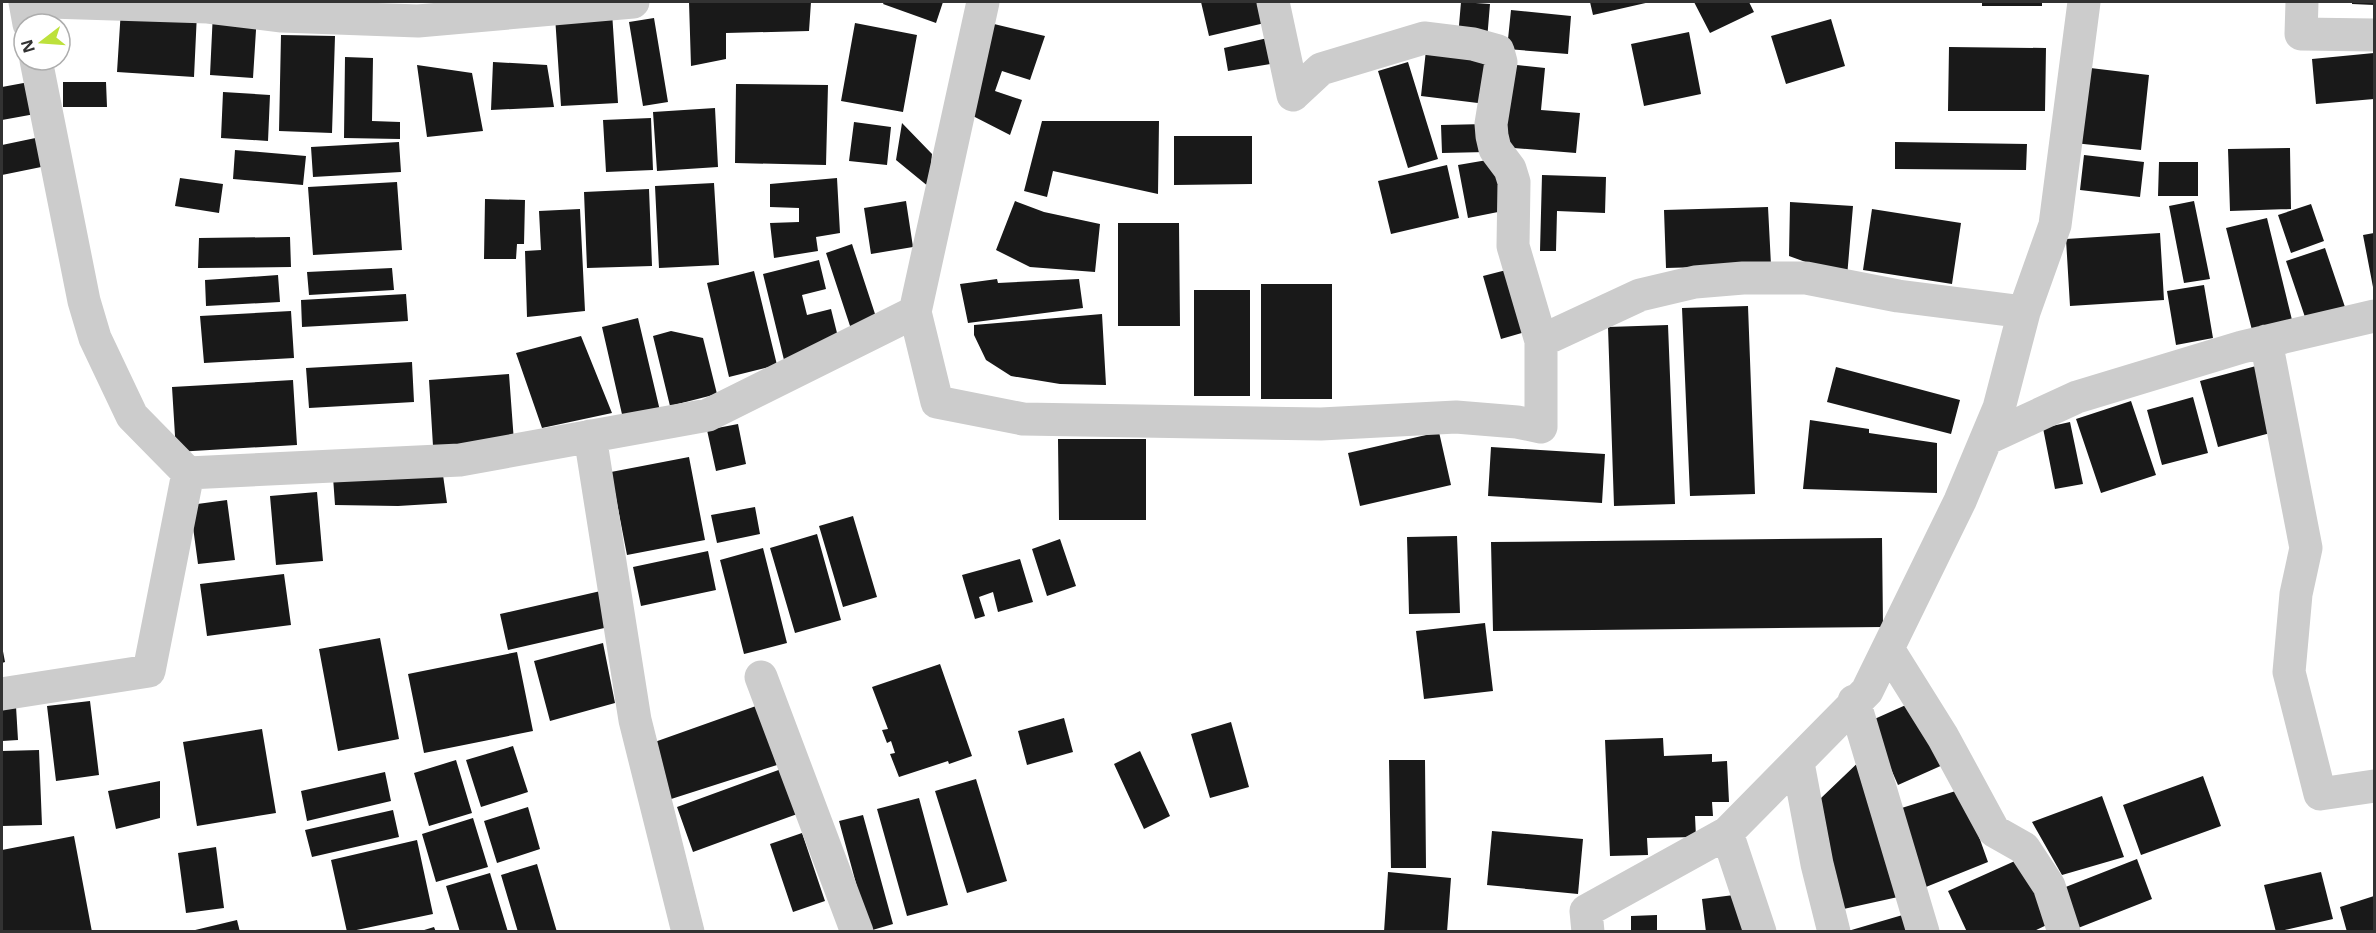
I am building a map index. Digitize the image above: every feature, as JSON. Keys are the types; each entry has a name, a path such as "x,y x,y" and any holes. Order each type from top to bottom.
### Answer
{"street":[{"path":"50,2 208,7 282,16 418,21 633,2"},
{"path":"983,2 915,312 937,402 1023,419 1321,424 1456,417 1517,422 1541,427 1541,341 1514,246 1514,182 1510,170 1495,149 1492,136 1491,124 1501,62 1498,51 1473,44 1424,38 1322,69 1293,95 1273,2"},
{"path":"1588,932 1586,911 1727,833 1798,763 1854,701 1867,691 1999,408 2024,312 2055,225 2084,2"},
{"path":"2302,2 2301,34 2374,35"},
{"path":"38,72 84,301 95,338 132,416 188,473 460,460 708,415 915,312"},
{"path":"1541,341 1640,295 1695,282 1743,278 1806,278 1898,296 2024,312"},
{"path":"1986,439 2077,397 2266,341 2374,316"},
{"path":"2266,341 2306,548 2296,594 2289,672 2312,769 2320,794 2374,786"},
{"path":"590,436 635,720 688,932"},
{"path":"2,694 149,671 188,473"},
{"path":"1888,649 1943,737 1994,831 2024,848 2049,886 2064,932"},
{"path":"761,677 857,932"},
{"path":"1854,701 1923,932"},
{"path":"1798,763 1817,864 1834,932"},
{"path":"1727,833 1760,932"}],"building":[{"path":"689,2 811,2 809,31 726,33 726,59 691,66"},
{"path":"884,2 943,2 936,23 883,4"},
{"path":"1201,2 1265,2 1269,22 1209,36"},
{"path":"1461,2 1490,4 1487,40 1458,37"},
{"path":"1590,2 1650,2 1593,15"},
{"path":"1694,2 1749,2 1754,12 1710,33"},
{"path":"1982,2 2042,2 2042,6 1982,6"},
{"path":"2352,2 2374,2 2374,5 2352,4"},
{"path":"121,9 197,13 194,77 117,72"},
{"path":"1511,10 1571,16 1568,54 1507,49"},
{"path":"213,12 257,14 253,78 210,75"},
{"path":"612,12 618,103 561,106 555,16"},
{"path":"654,18 668,102 643,106 629,22"},
{"path":"1831,19 1845,66 1786,84 1771,36"},
{"path":"855,23 917,35 903,112 841,101"},
{"path":"994,24 1045,36 1030,80 1002,71 995,91 1022,100 1010,135 969,114"},
{"path":"1689,32 1701,94 1644,106 1631,44"},
{"path":"281,35 335,36 332,133 279,131"},
{"path":"1272,37 1276,63 1228,71 1224,48"},
{"path":"1949,47 2046,48 2045,111 1948,111"},
{"path":"1426,50 1492,58 1486,104 1421,96"},
{"path":"2374,53 2374,99 2316,104 2312,59"},
{"path":"345,57 373,58 372,121 400,122 400,139 344,138"},
{"path":"493,62 547,65 554,107 491,110"},
{"path":"1408,62 1438,159 1408,168 1378,71"},
{"path":"1508,64 1545,68 1541,110 1580,113 1576,153 1501,147"},
{"path":"417,65 472,73 483,131 427,137"},
{"path":"2082,67 2149,75 2141,150 2074,143"},
{"path":"29,82 35,114 2,120 2,87"},
{"path":"63,82 106,82 107,107 63,107"},
{"path":"736,84 828,85 826,165 735,163"},
{"path":"223,92 270,95 268,141 221,138"},
{"path":"715,108 718,167 657,171 653,112"},
{"path":"651,118 653,170 606,172 603,120"},
{"path":"1042,121 1159,121 1158,194 1053,171 1047,197 1024,191"},
{"path":"854,122 891,127 887,165 849,161"},
{"path":"902,123 932,154 929,187 896,160"},
{"path":"1486,124 1486,152 1442,153 1441,125"},
{"path":"45,136 51,165 2,175 2,145"},
{"path":"1174,136 1252,136 1252,184 1174,185"},
{"path":"399,142 401,172 313,177 311,147"},
{"path":"1895,142 2027,144 2026,170 1895,169"},
{"path":"2290,148 2291,209 2230,211 2228,149"},
{"path":"235,150 306,156 303,185 233,179"},
{"path":"2084,155 2144,162 2140,197 2080,190"},
{"path":"1499,158 1508,210 1468,218 1458,165"},
{"path":"2159,162 2198,162 2198,196 2158,196"},
{"path":"1447,165 1459,218 1391,234 1378,181"},
{"path":"1542,175 1606,177 1605,213 1557,211 1556,251 1540,251"},
{"path":"180,178 223,184 219,213 175,206"},
{"path":"837,178 840,233 816,237 818,251 774,258 770,223 799,222 799,208 770,207 770,184"},
{"path":"397,182 402,250 313,255 308,187"},
{"path":"714,183 719,265 659,268 655,186"},
{"path":"649,189 652,266 587,268 584,192"},
{"path":"485,199 525,200 524,244 517,244 516,259 484,259"},
{"path":"906,201 913,247 871,254 864,208"},
{"path":"1015,201 1044,212 1100,224 1095,272 1030,267 996,250"},
{"path":"2194,201 2210,279 2184,283 2169,206"},
{"path":"1790,202 1853,206 1847,277 1789,256"},
{"path":"2311,204 2324,241 2291,253 2278,215"},
{"path":"1768,207 1771,265 1666,268 1664,210"},
{"path":"580,209 585,311 527,317 525,251 541,250 539,211"},
{"path":"1872,209 1961,223 1952,284 1863,270"},
{"path":"2267,218 2293,324 2253,334 2226,228"},
{"path":"1118,223 1179,223 1180,326 1118,326"},
{"path":"2160,233 2164,300 2070,306 2066,239"},
{"path":"2374,233 2374,287 2373,287 2363,235"},
{"path":"290,237 291,267 198,268 199,238"},
{"path":"852,244 878,323 852,332 826,253"},
{"path":"2325,248 2346,310 2307,323 2286,261"},
{"path":"819,260 826,289 802,295 807,315 831,309 840,345 784,360 763,274"},
{"path":"1518,267 1535,329 1501,339 1483,276"},
{"path":"392,268 394,290 309,295 307,272"},
{"path":"754,271 777,365 729,377 707,283"},
{"path":"278,275 280,302 206,306 205,280"},
{"path":"997,279 998,283 1079,279 1083,308 968,323 960,284"},
{"path":"1261,284 1332,284 1332,399 1261,399"},
{"path":"2204,285 2213,338 2176,345 2167,291"},
{"path":"1194,290 1250,290 1250,396 1194,396"},
{"path":"406,294 408,321 302,327 301,300"},
{"path":"1748,306 1755,494 1690,496 1682,308"},
{"path":"291,311 294,358 204,363 200,316"},
{"path":"1102,314 1106,385 1060,384 1011,376 986,360 974,335 974,325"},
{"path":"638,318 661,415 624,423 602,327"},
{"path":"1668,325 1675,504 1614,506 1608,327"},
{"path":"671,331 703,338 717,394 670,406 653,336"},
{"path":"581,336 612,413 542,428 516,353"},
{"path":"412,362 414,402 309,408 306,368"},
{"path":"2256,366 2274,432 2218,447 2200,381"},
{"path":"1836,367 1960,400 1951,434 1827,402"},
{"path":"509,374 514,442 433,446 429,380"},
{"path":"293,380 297,445 176,452 172,387"},
{"path":"2193,397 2208,453 2162,465 2147,410"},
{"path":"2131,401 2156,475 2101,493 2076,419"},
{"path":"1810,420 1869,429 1869,433 1937,443 1937,493 1803,489"},
{"path":"2070,422 2083,484 2055,489 2043,428"},
{"path":"738,424 746,464 716,471 707,430"},
{"path":"1439,432 1451,485 1360,506 1348,453"},
{"path":"1058,439 1146,439 1146,520 1059,520"},
{"path":"1491,447 1605,454 1602,503 1488,496"},
{"path":"689,457 705,540 627,555 611,472"},
{"path":"442,468 447,503 398,506 335,505 333,477"},
{"path":"317,492 323,561 276,565 270,496"},
{"path":"227,500 235,560 198,564 190,505"},
{"path":"755,507 760,534 717,543 711,515"},
{"path":"853,516 877,597 843,607 819,526"},
{"path":"817,534 841,620 795,633 770,548"},
{"path":"1457,536 1460,613 1409,614 1407,537"},
{"path":"1882,538 1883,627 1493,631 1491,542"},
{"path":"1060,539 1076,586 1047,596 1032,549"},
{"path":"763,548 787,643 744,654 720,560"},
{"path":"708,551 716,590 641,606 633,567"},
{"path":"1020,559 1033,602 998,612 993,592 979,597 985,616 975,619 962,575"},
{"path":"284,574 291,625 207,636 200,584"},
{"path":"605,590 613,626 508,650 500,614"},
{"path":"1485,623 1493,691 1424,699 1416,631"},
{"path":"380,638 399,739 338,751 319,649"},
{"path":"603,643 615,703 550,721 534,661"},
{"path":"2,646 5,662 2,663"},
{"path":"517,652 533,731 424,753 408,674"},
{"path":"940,664 972,756 949,764 948,761 899,777 890,754 895,753 891,741 887,743 882,730 888,729 872,687"},
{"path":"1917,700 1945,764 1898,785 1870,721"},
{"path":"90,701 99,775 56,781 47,706"},
{"path":"16,706 18,740 2,741 2,707"},
{"path":"756,706 777,765 668,800 649,744"},
{"path":"1064,718 1073,752 1027,765 1018,731"},
{"path":"1231,722 1249,787 1210,798 1191,734"},
{"path":"262,729 276,813 197,826 183,742"},
{"path":"1663,738 1664,756 1712,754 1712,762 1727,761 1729,802 1712,802 1713,816 1695,816 1696,837 1647,838 1648,855 1610,856 1605,740"},
{"path":"513,746 528,792 481,807 466,760"},
{"path":"39,750 42,825 2,826 2,751"},
{"path":"1140,751 1170,816 1144,829 1114,764"},
{"path":"1866,755 1898,897 1839,910 1820,799"},
{"path":"456,760 472,813 429,826 414,773"},
{"path":"1389,760 1425,760 1426,868 1391,868"},
{"path":"784,768 800,813 693,852 677,807"},
{"path":"385,772 391,801 307,821 301,791"},
{"path":"2203,776 2221,826 2141,855 2123,805"},
{"path":"976,779 1007,881 967,893 935,791"},
{"path":"160,781 160,818 116,829 108,791"},
{"path":"1962,789 1988,862 1911,893 1889,812"},
{"path":"2102,796 2124,857 2062,875 2032,822"},
{"path":"919,798 948,905 907,916 877,809"},
{"path":"528,807 540,849 497,863 484,821"},
{"path":"393,810 399,837 312,857 305,830"},
{"path":"863,815 893,924 869,931 839,821"},
{"path":"473,818 488,867 436,882 422,834"},
{"path":"1492,831 1583,839 1578,894 1487,885"},
{"path":"802,833 825,901 793,912 770,844"},
{"path":"74,836 92,932 2,932 2,850"},
{"path":"417,840 433,914 347,932 331,860"},
{"path":"216,847 224,908 186,913 178,853"},
{"path":"2026,856 2055,921 2032,932 1967,932 1948,891"},
{"path":"2137,859 2152,899 2073,930 2058,890"},
{"path":"537,864 557,932 518,932 501,875"},
{"path":"1388,872 1451,878 1447,932 1384,932"},
{"path":"2321,872 2333,919 2276,932 2264,885"},
{"path":"490,873 508,932 460,932 446,886"},
{"path":"1742,894 1747,932 1706,932 1702,899"},
{"path":"2374,896 2374,932 2347,932 2340,907"},
{"path":"1906,914 1911,932 1848,932 1848,931"},
{"path":"1657,915 1657,932 1631,932 1631,916"},
{"path":"237,920 240,932 191,932 191,931"},
{"path":"434,927 436,932 421,932 421,931"}]}
